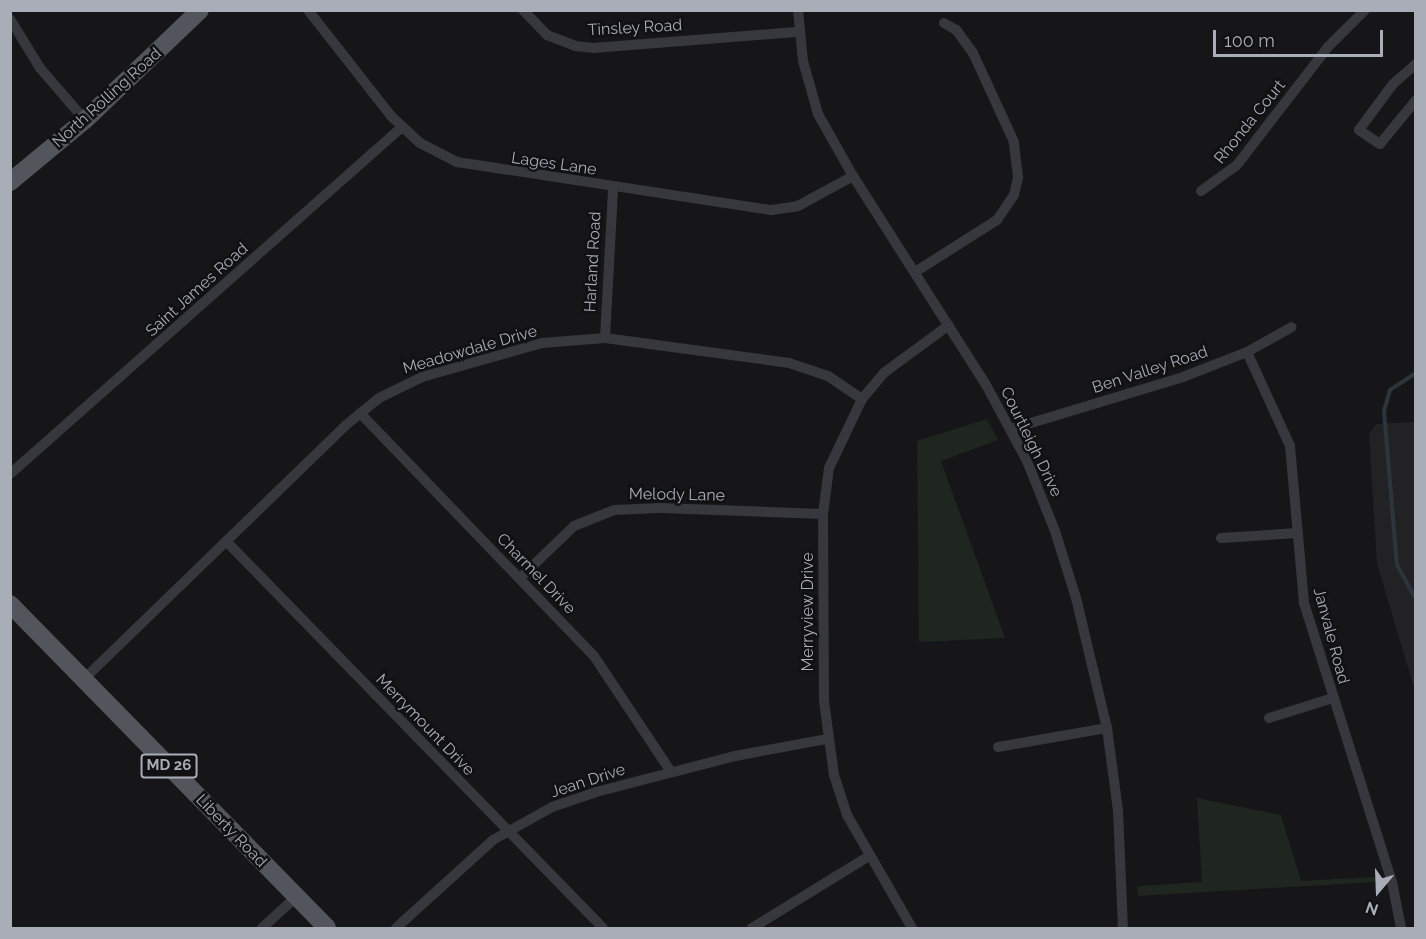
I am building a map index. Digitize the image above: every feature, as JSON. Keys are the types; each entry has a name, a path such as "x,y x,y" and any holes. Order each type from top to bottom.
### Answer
{"main road":[{"name":"North Rolling Road","path":"10,182 85,120 200,10"},
{"name":"Liberty Road","path":"10,604 327,928"}],"street":[{"name":"Lages Lane","path":"308,10 402,127 431,150 457,162 613,188 784,210 811,201 853,176"},
{"name":"Tinsley Road","path":"523,10 547,35 567,44 593,48 798,32"},
{"name":"Courtleigh Drive","path":"798,10 798,32 809,90 818,114 853,176 949,325 1011,429 1055,531 1087,640 1107,728 1118,810 1124,928"},
{"name":"Rhonda Court","path":"1201,191 1237,165 1328,47 1365,10"},
{"path":"10,19 40,68 85,120"},
{"path":"915,272 997,220 1014,195 1018,177 1014,142 973,53 956,30 944,23"},
{"path":"1414,69 1393,84 1359,130 1380,144 1416,100"},
{"name":"Saint James Road","path":"10,474 402,127"},
{"name":"Harland Road","path":"605,338 613,188"},
{"name":"Merryview Drive","path":"912,928 869,856 848,815 827,739 823,514 829,468 862,399 885,372 949,325"},
{"name":"Ben Valley Road","path":"1011,429 1183,377 1247,352 1292,327"},
{"name":"Meadowdale Drive","path":"84,680 360,412 399,386 422,377 542,343 605,338 789,363 828,376 862,399"},
{"name":"Janvale Road","path":"1247,352 1290,446 1304,603 1392,882 1401,928"},
{"name":"Charmel Drive","path":"360,412 520,578 609,675 671,772"},
{"name":"Melody Lane","path":"520,578 574,526 614,510 652,508 823,514"},
{"path":"1221,538 1298,533"},
{"name":"Merrymount Drive","path":"226,541 603,928"},
{"path":"1269,718 1333,698"},
{"path":"998,747 1107,728"},
{"name":"Jean Drive","path":"396,928 463,864 507,831 573,799 671,772 827,739"},
{"path":"752,928 869,856"},
{"path":"262,928 296,897"}],"shaded area":[{"path":"987,419 998,440 941,461 1005,638 919,642 917,441"},
{"path":"1416,422 1415,691 1377,564 1369,433 1376,424"},
{"path":"1197,798 1281,815 1301,881 1375,877 1376,882 1138,896 1137,886 1202,882"}],"waterway":[{"path":"1416,373 1390,390 1384,411 1397,565 1416,599"}]}
